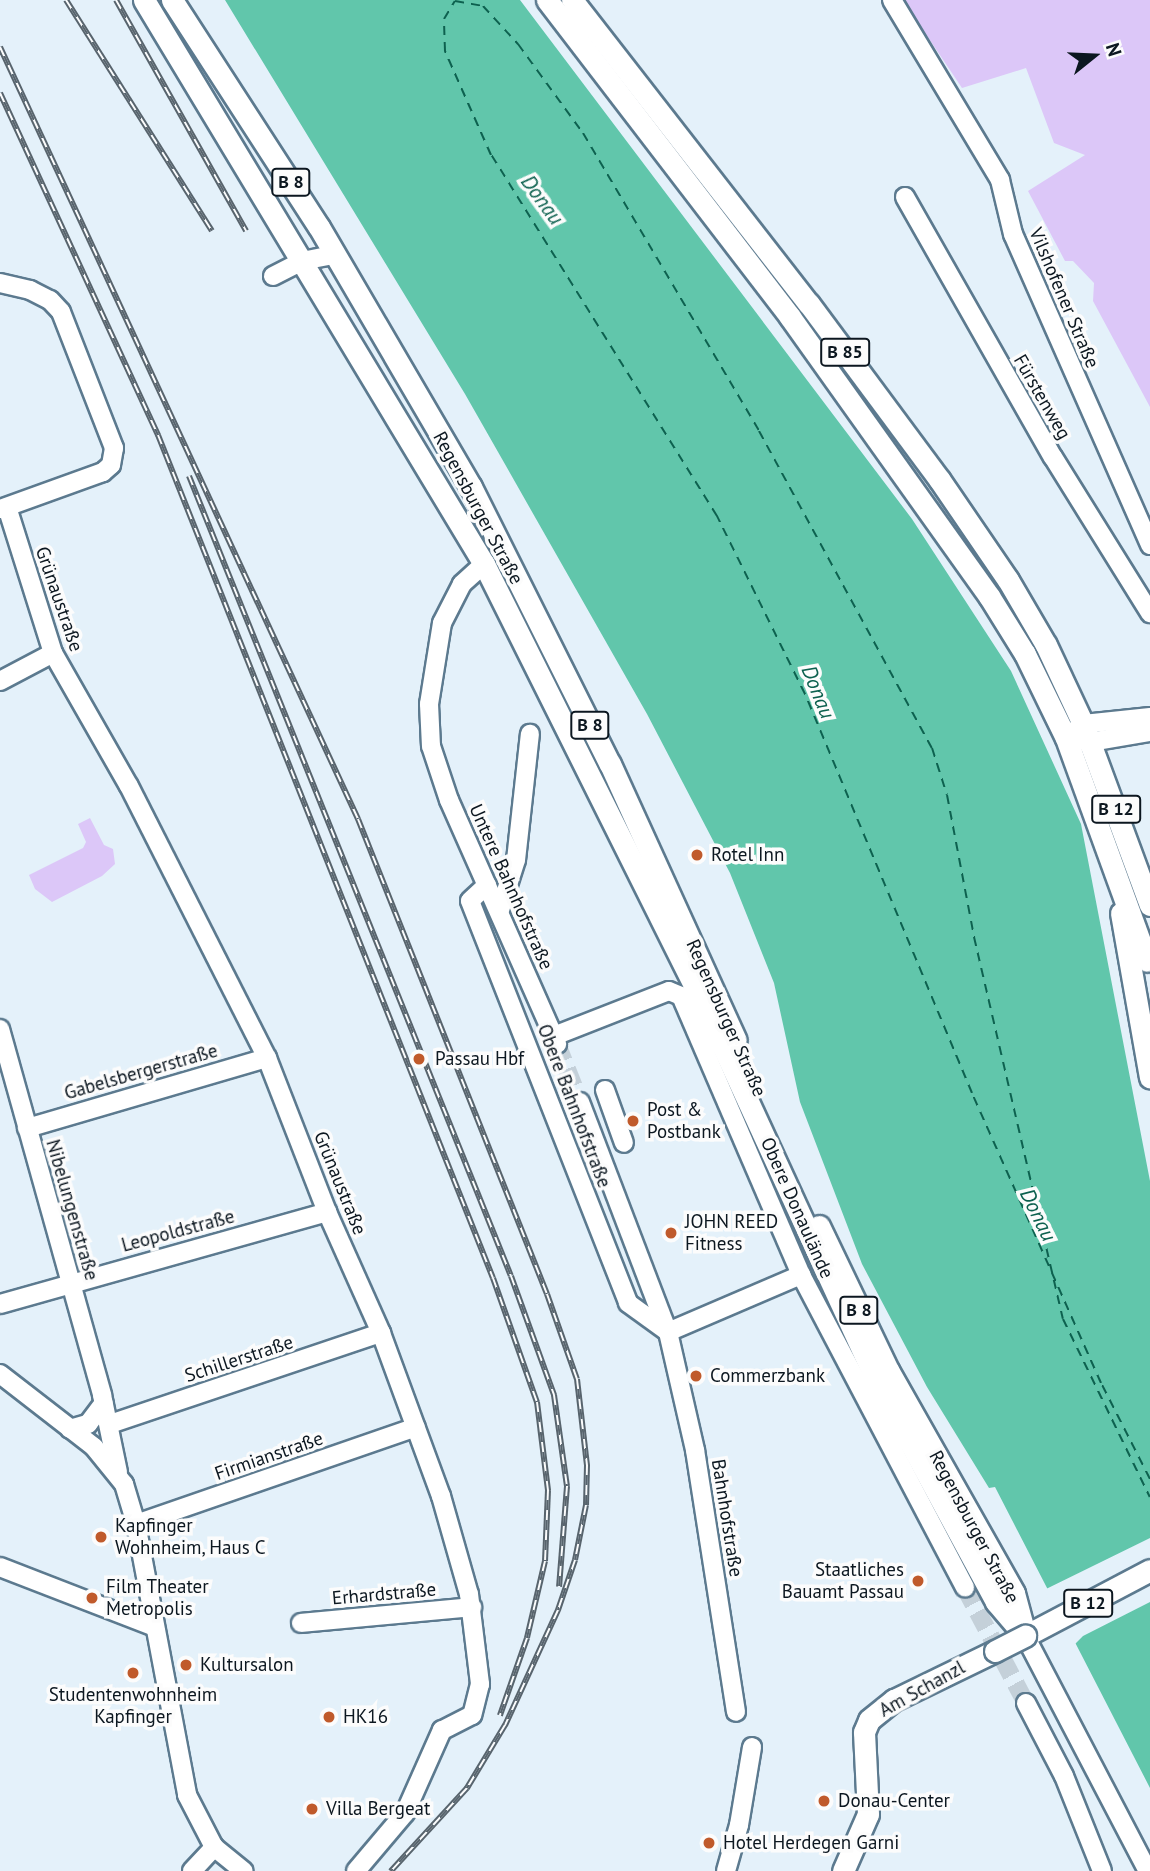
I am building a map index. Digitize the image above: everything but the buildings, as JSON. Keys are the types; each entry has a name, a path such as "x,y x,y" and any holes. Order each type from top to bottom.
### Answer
{"main road":[{"name":"Regensburger Straße","path":"144,0 484,564 736,1059 888,1370 1014,1593 1026,1636"},
{"name":"Regensburger Straße","path":"172,0 253,122 471,487 610,764 736,1059"},
{"name":"B 85","path":"547,0 790,317 949,536 1025,654 1066,738"},
{"name":"B 85","path":"572,0 809,304 967,519 1046,645 1086,733"},
{"path":"484,564 502,552"},
{"name":"B 12","path":"1086,733 1150,905"},
{"name":"B 12","path":"1066,738 1149,968"},
{"name":"B 12","path":"1139,877 1149,968"},
{"name":"B 12","path":"1117,880 1150,1077"},
{"name":"B 12","path":"1026,1636 1150,1570"},
{"name":"Am Schanzl","path":"843,1871 868,1815 864,1729 874,1714 905,1695 1026,1636"}],"street":[{"name":"Vilshofener Straße","path":"891,0 1000,180 1013,234 1150,545"},
{"name":"Fürstenweg","path":"905,197 1053,457 1150,613"},
{"path":"273,276 302,261 333,255"},
{"path":"0,283 50,300 71,328 110,432 111,465 89,479 4,508"},
{"name":"Grünaustraße","path":"4,508 53,653 129,786 267,1058 327,1212 382,1333 416,1427 472,1607 480,1684 472,1715 443,1730 405,1813 356,1871"},
{"name":"Untere Bahnhofstraße","path":"484,564 462,584 442,623 429,704 431,746 449,800 556,1040 676,992"},
{"path":"0,681 53,653"},
{"path":"1066,738 1150,717"},
{"path":"1086,733 1150,732"},
{"path":"499,910 516,860 530,734"},
{"name":"Obere Bahnhofstraße","path":"487,885 470,901 624,1294 628,1303 668,1332"},
{"name":"Obere Donaulände","path":"676,992 801,1275 965,1588"},
{"name":"Nibelungenstraße","path":"0,1029 110,1424 118,1472 136,1524 152,1626 187,1795 214,1847"},
{"name":"Gabelsbergerstraße","path":"27,1128 267,1058"},
{"path":"605,1090 624,1143"},
{"path":"580,1102 668,1332 801,1275"},
{"name":"Leopoldstraße","path":"0,1304 327,1212"},
{"name":"Bahnhofstraße","path":"668,1332 695,1450 736,1712"},
{"name":"Schillerstraße","path":"110,1424 382,1333"},
{"path":"0,1374 70,1429 118,1472"},
{"path":"70,1429 88,1424 104,1403"},
{"name":"Firmianstraße","path":"136,1524 416,1427"},
{"path":"0,1567 152,1626"},
{"name":"Erhardstraße","path":"300,1623 472,1607"},
{"path":"1026,1636 1149,1871"},
{"path":"1026,1703 1064,1776 1102,1871"},
{"path":"726,1871 739,1825 752,1747"},
{"path":"192,1871 214,1847 244,1871"}],"shaded area":[{"path":"903,0 1150,0 1150,407 1093,301 1094,283 1073,261 1065,261 1028,191 1085,155 1054,143 1026,68 962,88"},
{"path":"90,818 104,845 113,849 115,864 102,876 52,902 35,889 29,875 83,848 86,842 78,824"}],"water":[{"name":"Donau","path":"225,0 520,0 912,519 1011,671 1081,824 1150,1181 1150,1788 995,1487 989,1488 927,1387 862,1264 800,1102 774,983 730,873 647,714 465,394"}],"pier":[{"path":"1150,1538 1150,1602 1083,1636 1073,1646 1044,1590"}],"ferry route":[{"path":"1150,1479 1101,1383 972,1093 805,694 717,516 491,155 445,51 444,19 455,1 483,6 518,44 583,133 759,431 932,748 947,795 974,937 1063,1319 1150,1497"}],"tunnel":[{"path":"557,1044 580,1102"},
{"path":"965,1588 1026,1703"}],"railway":[{"path":"66,0 212,231"},
{"path":"116,0 246,231"},
{"path":"0,47 358,819 547,1294 577,1379 587,1465 586,1505 575,1560 558,1610 505,1725 467,1788 391,1871"},
{"path":"0,93 158,435 493,1278 537,1402 548,1490 545,1561 527,1638 500,1715"},
{"path":"189,476 511,1276 554,1395 567,1486 559,1587"}],"place":[{"name":"Rotel Inn","path":"697,855"},
{"name":"Passau Hbf","path":"419,1059"},
{"name":"Post & Postbank","path":"633,1121"},
{"name":"JOHN REED Fitness","path":"671,1233"},
{"name":"Commerzbank","path":"696,1376"},
{"name":"Kapfinger Wohnheim, Haus C","path":"101,1537"},
{"name":"Staatliches Bauamt Passau","path":"918,1581"},
{"name":"Film Theater Metropolis","path":"92,1598"},
{"name":"Kultursalon","path":"186,1665"},
{"name":"Studentenwohnheim Kapfinger","path":"133,1673"},
{"name":"HK16","path":"329,1717"},
{"name":"Donau-Center","path":"824,1801"},
{"name":"Villa Bergeat","path":"312,1809"},
{"name":"Hotel Herdegen Garni","path":"709,1843"}]}
